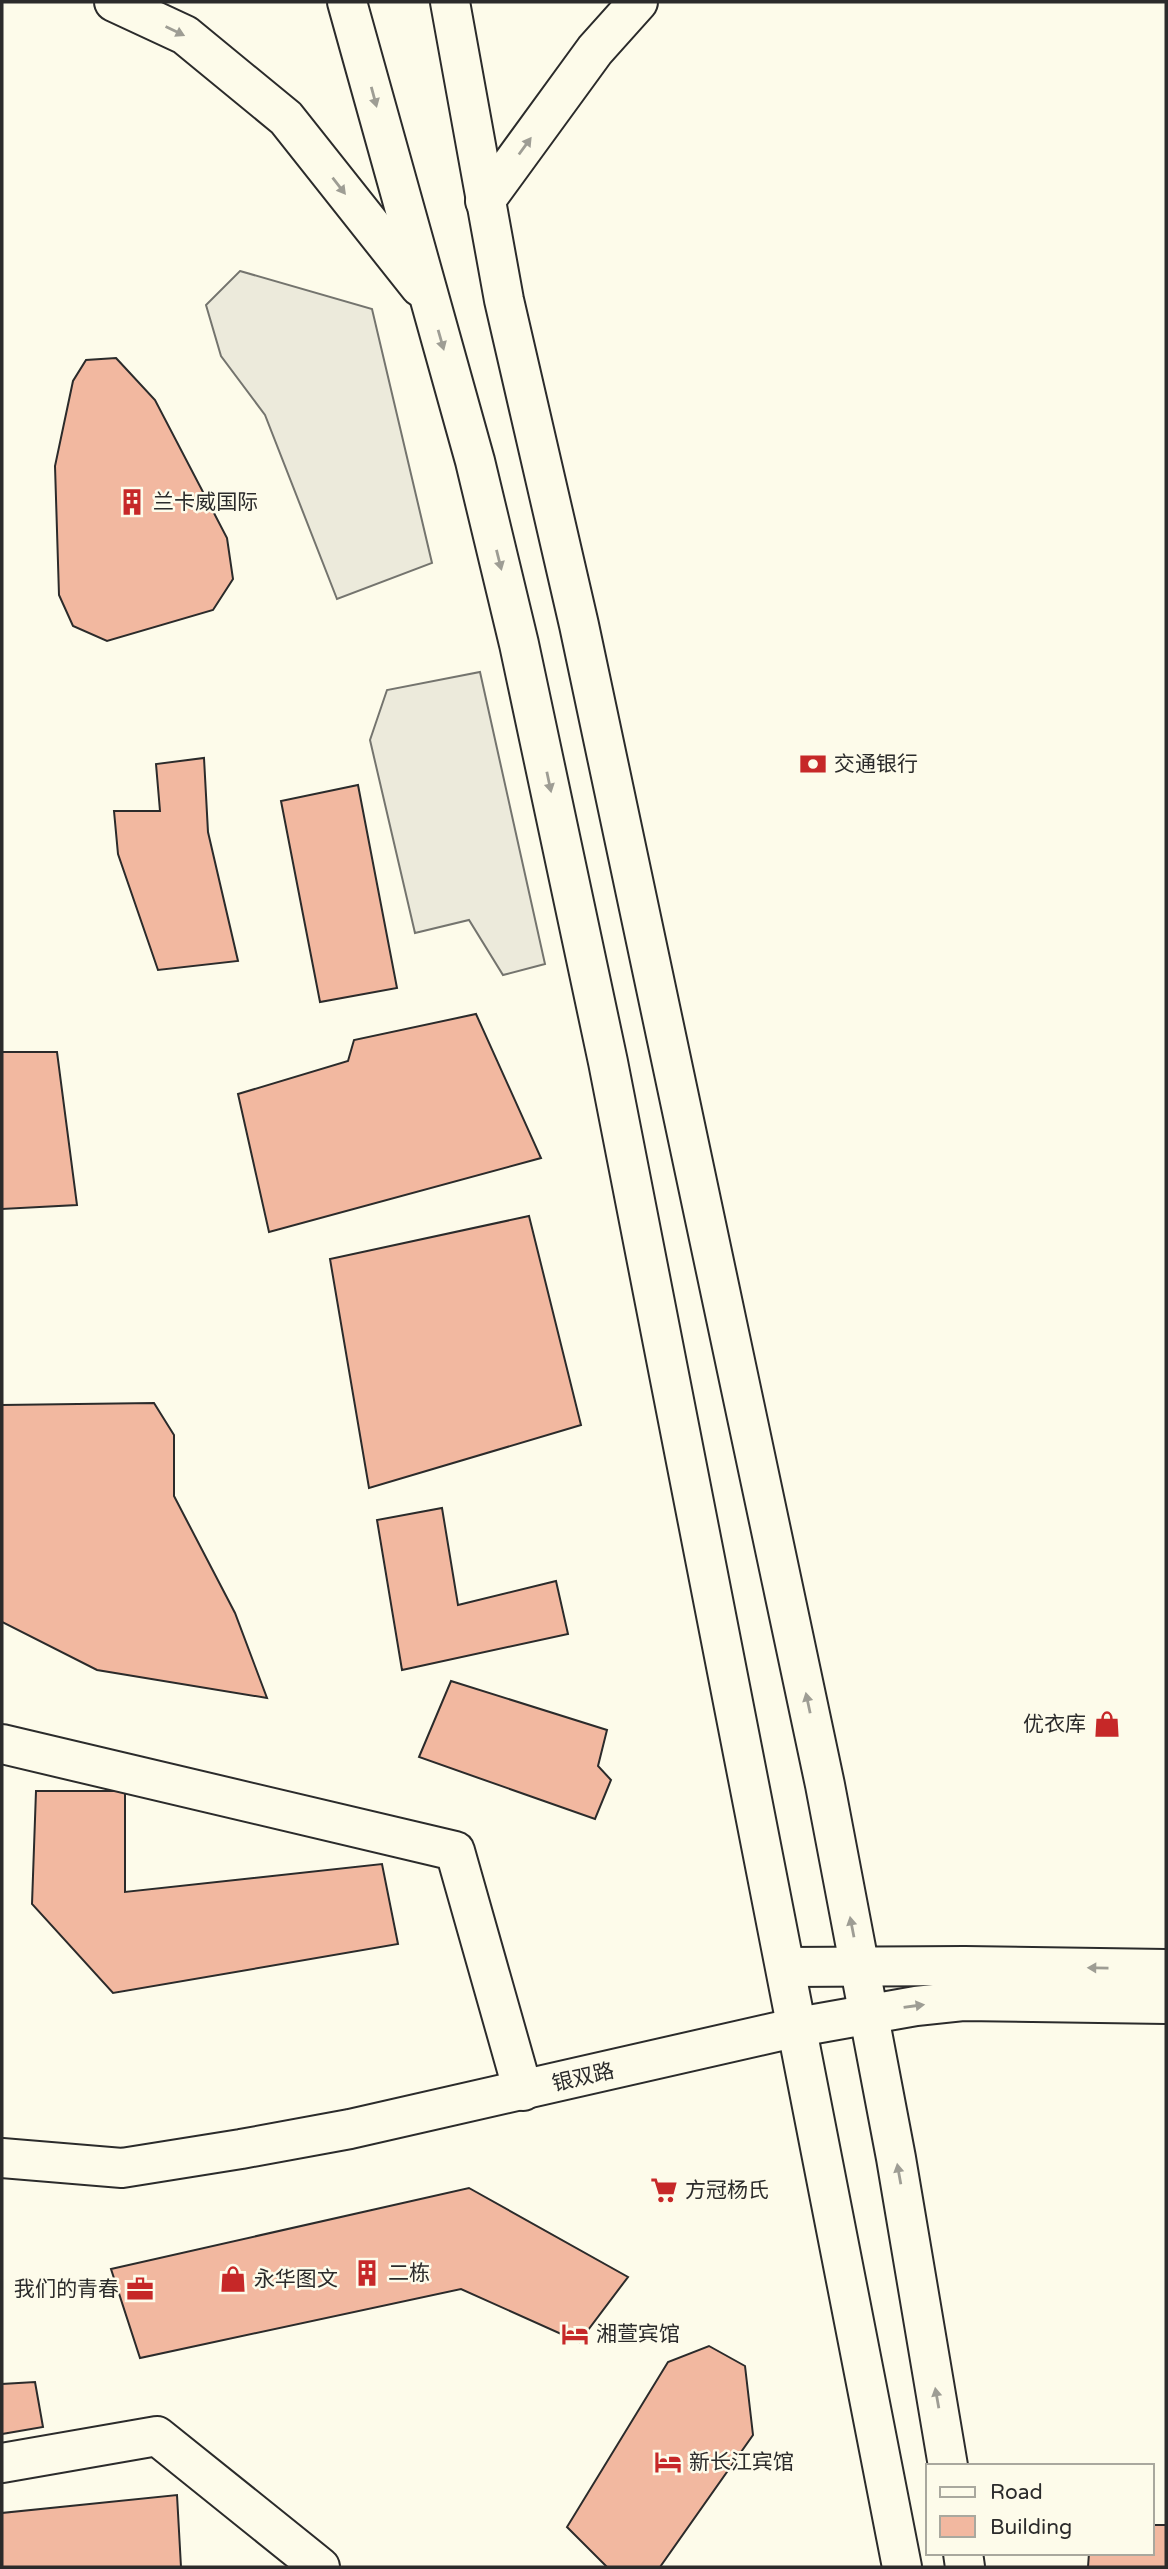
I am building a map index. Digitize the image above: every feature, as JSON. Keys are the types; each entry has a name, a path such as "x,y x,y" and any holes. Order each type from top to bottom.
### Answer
{"main road":[{"path":"114,2 185,35 286,118 429,298"},
{"path":"346,2 475,461 522,657 608,1062 787,1967 902,2567"},
{"path":"450,2 507,313 582,639 791,1625 860,1966 896,2158 948,2464"},
{"path":"485,201 595,50 638,2"},
{"path":"2,1744 455,1850 523,2091"},
{"path":"787,1967 1166,1969"},
{"name":"银双路","path":"2,2158 122,2168 350,2129 798,2027 963,2001 1166,2004"},
{"path":"2,2463 157,2436 320,2567"}],"shaded area":[{"path":"240,271 372,309 432,563 337,599 265,415 221,356 206,305"},
{"path":"480,672 545,964 503,975 469,920 415,933 370,740 387,690"}],"building":[{"name":"兰卡威国际","path":"116,358 155,400 227,538 233,579 213,610 107,641 73,626 59,595 55,466 73,381 86,360"},
{"path":"204,758 208,832 238,961 158,970 118,854 114,811 160,811 156,764"},
{"path":"358,785 397,988 320,1002 281,801"},
{"path":"476,1014 541,1158 269,1232 238,1094 348,1061 354,1040"},
{"path":"2,1052 57,1052 77,1205 2,1209"},
{"path":"529,1216 581,1425 369,1488 330,1259"},
{"path":"154,1403 174,1435 174,1496 235,1613 267,1698 97,1670 2,1622 2,1405"},
{"path":"442,1508 458,1605 556,1581 568,1634 402,1670 377,1520"},
{"path":"451,1681 607,1730 598,1766 611,1780 595,1819 419,1757"},
{"path":"36,1791 125,1791 125,1892 382,1864 398,1944 113,1993 32,1904"},
{"name":"二栋","path":"469,2188 628,2277 579,2342 461,2289 140,2358 111,2269"},
{"path":"709,2346 745,2366 753,2435 660,2567 607,2567 567,2527 668,2362"},
{"path":"35,2382 43,2427 2,2434 2,2384"},
{"path":"177,2495 181,2567 2,2567 2,2513"},
{"path":"1154,2525 1166,2525 1166,2567 1088,2567 1089,2555 1154,2555"}],"place":[{"name":"兰卡威国际","path":"132,502"},
{"name":"交通银行","path":"813,764"},
{"name":"优衣库","path":"1107,1724"},
{"name":"方冠杨氏","path":"664,2190"},
{"name":"二栋","path":"367,2273"},
{"name":"永华图文","path":"233,2279"},
{"name":"我们的青春","path":"140,2289"},
{"name":"湘萱宾馆","path":"575,2334"},
{"name":"新长江宾馆","path":"668,2462"}]}
